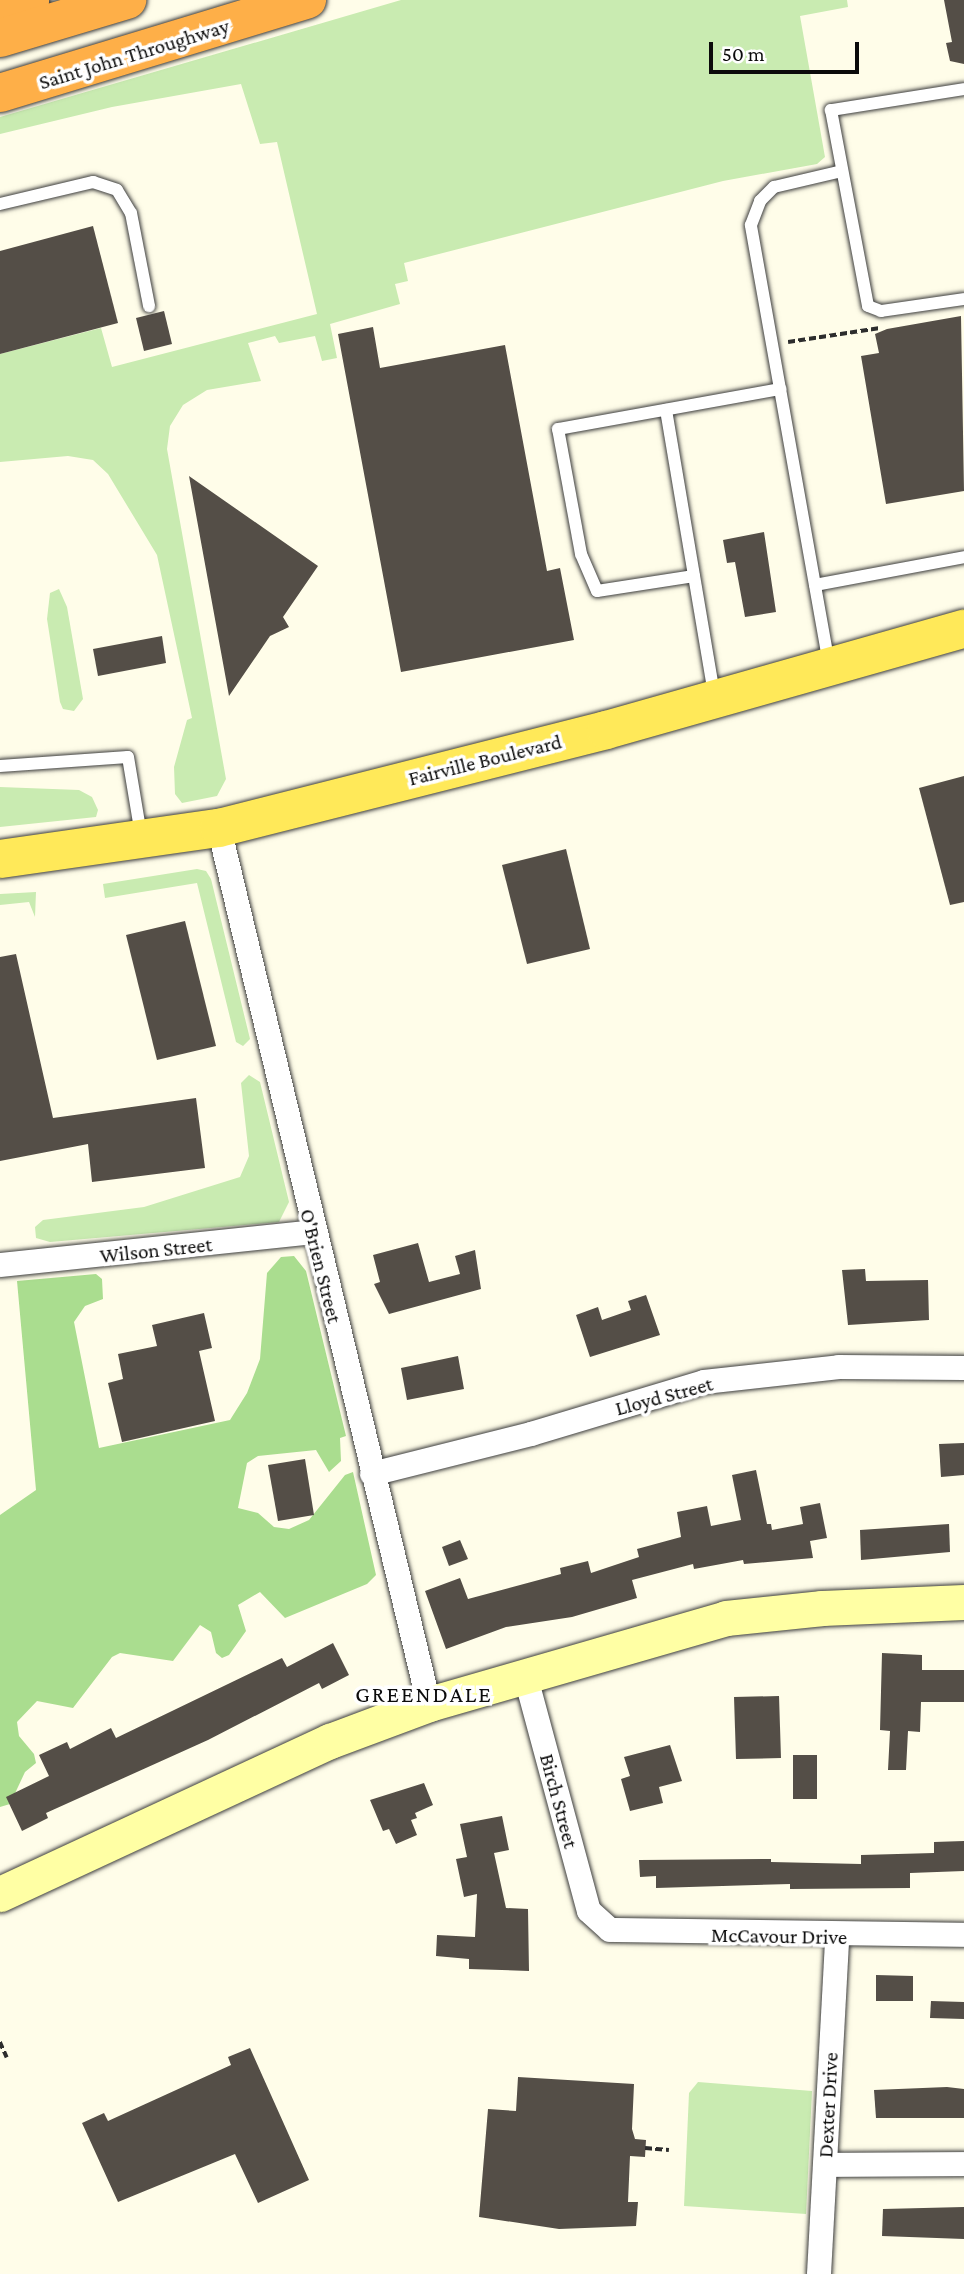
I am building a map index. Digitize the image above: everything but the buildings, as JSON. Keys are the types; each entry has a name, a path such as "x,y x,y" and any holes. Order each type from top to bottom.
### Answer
{"highway":[{"path":"0,7 30,0"},
{"path":"0,38 127,0"},
{"name":"Saint John Throughway","path":"0,93 78,73 307,0"},
{"path":"0,100 78,73"}],"main road":[{"name":"Fairville Boulevard","path":"0,859 143,842 219,828 715,698 829,664 964,629"},
{"path":"0,1894 330,1741 429,1704 726,1618 822,1608 964,1602"}],"street":[{"name":"O'Brien Street","path":"219,828 313,1232 429,1704"},
{"name":"Wilson Street","path":"0,1265 313,1232"},
{"name":"Lloyd Street","path":"372,1474 531,1434 704,1382 839,1367 964,1368"},
{"name":"Birch Street","path":"526,1678 585,1896 597,1921"},
{"name":"McCavour Drive","path":"597,1921 624,1934 964,1936"},
{"name":"Dexter Drive","path":"819,2274 837,1937"},
{"path":"825,2165 964,2164"}],"lane":[{"path":"964,89 831,110 871,309 964,299"},
{"path":"829,664 752,235 756,209 764,195 780,185 842,171"},
{"path":"0,204 93,182 117,190 131,213 149,306"},
{"path":"694,576 597,591 581,554 558,429 780,389"},
{"path":"666,410 715,698"},
{"path":"815,585 964,556"},
{"path":"0,766 128,757 143,842"}],"path":[{"path":"772,345 894,326"},
{"path":"0,2042 7,2058"},
{"path":"645,2148 669,2150"}],"green space":[{"path":"401,0 847,0 848,7 800,16 825,157 817,164 723,181 404,263 408,281 395,284 400,304 330,324 337,358 322,361 315,336 279,343 275,336 248,343 261,381 207,390 183,405 170,426 167,449 226,779 217,796 182,803 175,794 174,767 187,720 192,718 157,555 108,474 93,460 68,456 0,462 0,354 101,328 112,367 317,314 277,142 260,144 241,84 112,107 0,134 0,117"},
{"path":"59,589 67,607 83,699 74,711 63,709 60,702 47,619 50,593"},
{"path":"0,787 79,790 92,797 98,810 96,817 0,827"},
{"path":"197,869 206,871 211,879 250,1039 243,1046 236,1042 197,883 105,898 103,884"},
{"path":"36,892 35,917 29,902 0,905 0,894"},
{"path":"249,1075 260,1082 289,1202 279,1222 50,1242 36,1238 35,1227 43,1220 144,1207 240,1177 249,1156 241,1083"},
{"path":"294,1256 306,1271 346,1436 340,1438 341,1461 329,1472 316,1450 258,1456 247,1463 238,1508 258,1513 274,1527 289,1529 309,1520 345,1475 353,1472 376,1575 367,1584 285,1618 260,1592 238,1605 246,1631 229,1655 222,1658 216,1653 211,1632 200,1625 173,1661 120,1653 112,1657 73,1708 37,1701 17,1722 19,1736 34,1754 36,1763 25,1772 10,1804 0,1807 0,1515 36,1490 17,1281 96,1274 102,1279 103,1299 85,1306 74,1322 99,1448 230,1420 247,1393 260,1359 267,1273 281,1257"},
{"path":"698,2082 812,2091 806,2214 684,2206 689,2093"}],"district":[{"name":"GREENDALE","path":"424,1694"}]}
